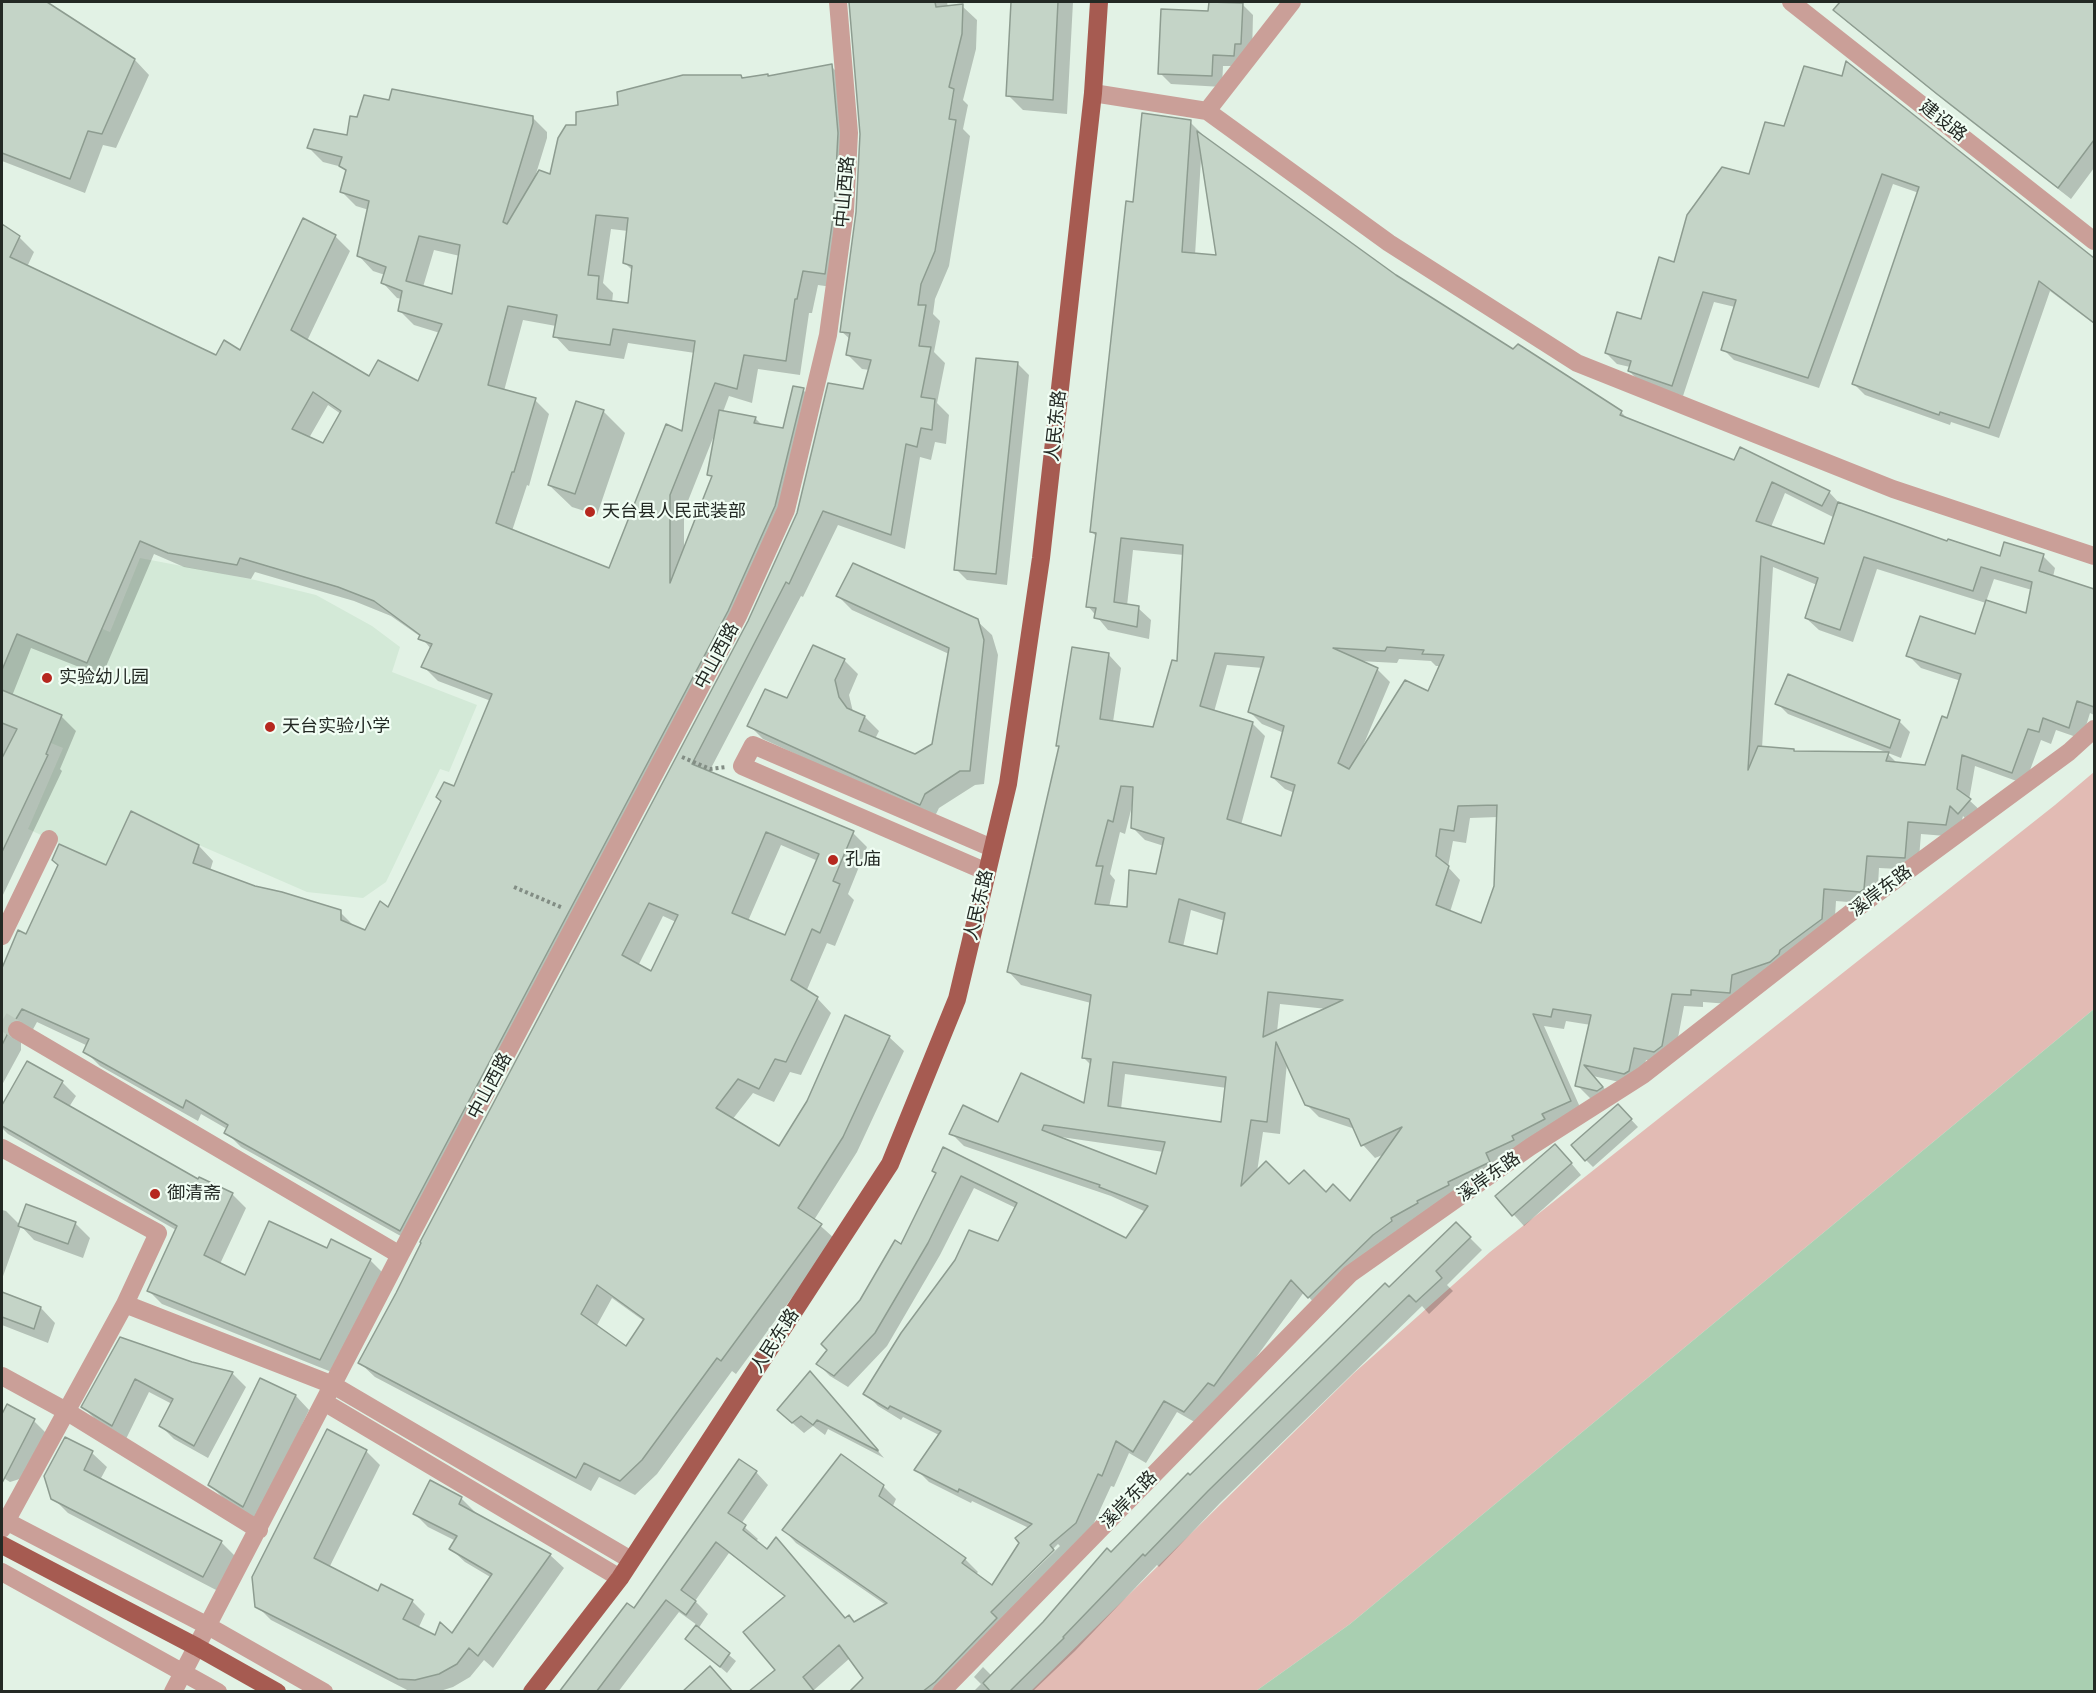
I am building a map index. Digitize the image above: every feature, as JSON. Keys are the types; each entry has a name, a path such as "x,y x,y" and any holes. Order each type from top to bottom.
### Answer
{"main road":[{"name":"人民东路","path":"532,1692 620,1578 891,1164 957,999 1008,784 1041,558 1093,93 1099,2"},
{"path":"2,1545 197,1647 277,1692"}],"street":[{"name":"中山西路","path":"197,1647 400,1255 738,616 786,510 828,335 845,211 849,133 838,2"},
{"path":"1208,111 1292,2"},
{"name":"建设路","path":"1791,2 2094,241"},
{"path":"1093,93 1208,111 1389,243 1577,363 1893,489 2094,556"},
{"name":"溪岸东路","path":"941,1692 1350,1274 1530,1147 1643,1075 1853,911 2069,752 2094,729"},
{"path":"987,872 742,766 753,745 992,848"},
{"path":"2,936 49,839"},
{"path":"17,1030 400,1255"},
{"path":"2,1148 158,1233 125,1305 3,1523 208,1626 324,1692"},
{"path":"125,1305 333,1385 631,1560"},
{"path":"2,1376 66,1411 258,1530"},
{"path":"324,1402 620,1578"},
{"path":"2,1572 218,1692"},
{"path":"173,1692 197,1647"}],"path":[{"path":"668,751 710,769 742,766"},
{"path":"514,887 581,915"}],"shaded area":[{"name":"天台实验小学","path":"140,558 255,580 316,595 372,626 400,647 392,672 477,705 449,772 440,769 386,882 363,898 307,892 199,845 131,811 106,865 28,829 63,748 2,723 2,606 8,590 110,632"},
{"path":"2094,772 2094,1009 1350,1624 1256,1691 1030,1692 1354,1373 1490,1252"},
{"path":"2094,1009 2094,1691 1256,1691 1350,1624"}],"building":[{"path":"2,2 47,2 135,59 102,134 88,131 70,179 2,153"},
{"path":"849,2 935,2 936,7 963,4 962,34 949,87 954,89 949,119 956,120 935,251 921,284 918,305 926,305 919,346 931,347 921,397 935,399 932,430 921,428 917,447 906,444 891,535 823,511 789,584 786,582 692,764 854,831 833,881 840,884 820,933 812,929 791,980 818,997 786,1062 775,1059 759,1089 738,1079 716,1108 779,1146 807,1101 845,1015 890,1036 843,1137 798,1208 822,1224 721,1361 717,1358 642,1460 620,1481 584,1463 576,1478 358,1363 748,621 797,513 828,383 863,389 871,360 846,355 850,333 840,332 856,212 860,134","holes":["766,832 819,854 785,935 732,913","649,903 678,915 651,971 622,955","597,1285 644,1319 626,1346 581,1314"]},
{"path":"1011,2 1058,2 1053,100 1006,96"},
{"path":"1209,2 1243,3 1241,44 1235,44 1234,56 1213,55 1212,76 1158,74 1161,9 1208,11"},
{"path":"1840,2 2094,2 2094,140 2058,188 1833,10"},
{"path":"1846,61 2094,258 2094,323 2039,281 1989,428 1940,412 1939,415 1852,384 1919,187 1882,174 1808,378 1721,350 1736,300 1703,292 1672,386 1628,371 1631,361 1605,353 1617,312 1641,319 1659,257 1674,262 1687,215 1722,167 1749,174 1765,122 1784,126 1804,66 1842,76"},
{"path":"832,64 838,133 834,210 825,274 803,271 797,299 795,299 786,361 744,355 737,389 715,383 670,495 670,583 712,476 707,475 719,410 756,417 754,423 783,428 793,386 804,388 775,506 728,611 400,1231 224,1133 228,1125 186,1100 183,1108 83,1052 89,1039 22,1009 16,1019 7,1025 7,1035 2,1045 2,968 18,930 26,934 58,865 52,860 59,844 106,865 131,811 199,845 193,863 255,886 341,910 341,920 365,930 380,901 388,907 441,801 436,797 444,782 454,786 492,694 421,667 432,644 418,639 420,635 374,601 338,587 240,558 237,565 168,553 140,541 87,663 17,634 2,670 2,224 20,236 10,257 216,355 224,340 240,350 303,218 336,235 291,330 369,376 378,360 418,381 442,324 398,311 402,291 381,283 386,267 357,256 369,201 340,192 346,170 339,166 342,157 307,148 314,129 347,135 350,116 357,117 364,95 389,100 392,89 533,116 533,123 503,222 507,224 539,170 550,174 558,138 566,125 576,125 576,112 618,105 617,92 683,75 741,75 742,78 768,74 768,76","holes":["596,215 628,218 623,263 632,266 628,303 597,299 599,276 588,275","419,236 460,245 452,294 406,281","508,306 557,315 553,337 610,345 613,329 695,341 682,431 666,424 609,568 496,523 536,398 488,385","313,392 341,411 323,443 292,429"]},
{"path":"1142,113 1191,120 1182,252 1216,255 1197,131 1396,275 1513,349 1518,344 1622,411 1620,415 1734,460 1740,447 1830,491 1822,506 1772,482 1756,521 1824,544 1838,502 1947,541 1948,539 2000,556 2004,542 2044,554 2039,571 2094,589 2094,707 2077,701 2069,728 2043,718 2039,732 2028,729 2012,773 1962,755 1957,789 1971,799 1958,814 1950,806 1946,825 1908,822 1905,858 1867,856 1864,889 1860,892 1824,889 1822,919 1780,950 1770,962 1732,975 1730,993 1691,990 1691,995 1672,994 1662,1046 1654,1052 1634,1048 1629,1071 1624,1074 1584,1065 1603,1087 1597,1091 1575,1086 1591,1015 1553,1009 1551,1017 1533,1014 1571,1101 1542,1114 1545,1119 1512,1136 1514,1140 1486,1153 1490,1162 1448,1182 1449,1185 1417,1201 1418,1203 1391,1218 1392,1221 1373,1235 1308,1298 1291,1280 1214,1386 1208,1383 1184,1412 1164,1401 1133,1452 1116,1441 1102,1476 1098,1474 1076,1523 1050,1545 1054,1550 991,1612 997,1618 935,1682 922,1692 849,1692 863,1678 839,1645 803,1677 815,1692 748,1692 775,1670 743,1632 785,1596 716,1542 681,1590 696,1601 686,1615 666,1600 596,1692 559,1692 627,1603 634,1608 739,1459 757,1471 728,1513 746,1525 743,1530 767,1549 776,1537 845,1618 849,1615 854,1622 887,1603 782,1530 841,1454 884,1485 879,1496 966,1558 962,1563 992,1585 1019,1543 1015,1538 1032,1524 914,1470 941,1431 890,1406 888,1409 863,1394 901,1333 955,1260 969,1230 998,1241 1017,1203 961,1176 928,1243 875,1333 834,1376 816,1364 827,1350 821,1344 860,1300 895,1240 901,1244 936,1173 932,1171 943,1147 1126,1238 1148,1206 1099,1187 1100,1185 949,1134 963,1105 998,1122 1021,1073 1084,1103 1091,1059 1082,1058 1091,995 1007,972 1059,746 1056,746 1072,647 1109,653 1100,719 1153,727 1172,660 1177,661 1183,545 1121,538 1114,602 1139,606 1137,627 1094,618 1096,608 1086,607 1096,533 1090,532 1126,201 1133,202","holes":["1761,556 1818,578 1805,618 1840,630 1864,557 1973,591 1981,567 2032,582 2026,613 1986,600 1975,634 1920,616 1906,656 1961,674 1947,718 1942,716 1925,765 1886,761 1889,752 1794,751 1794,749 1758,746 1748,770","1387,647 1424,650 1422,654 1444,655 1428,691 1405,680 1349,769 1338,763 1378,668 1333,648 1385,651","1215,653 1264,657 1248,712 1284,726 1271,777 1295,785 1281,836 1227,819 1253,722 1200,706","1121,786 1133,787 1131,828 1164,838 1156,874 1129,870 1127,907 1095,904 1103,866 1096,866 1108,820 1113,822","1497,805 1494,886 1481,923 1436,905 1449,866 1436,856 1440,829 1454,831 1458,806","1179,899 1225,913 1217,954 1169,942","1268,992 1343,1000 1263,1037","1276,1042 1305,1105 1349,1119 1361,1146 1402,1127 1350,1201 1333,1184 1326,1192 1304,1170 1289,1184 1266,1161 1241,1186 1251,1120 1267,1122","1113,1062 1226,1077 1221,1122 1108,1106","1044,1125 1165,1142 1156,1174 1042,1130"]},
{"path":"976,358 1018,362 996,574 954,570"},
{"path":"576,401 604,410 575,494 548,485"},
{"path":"853,563 978,619 984,640 970,771 960,771 925,794 920,805 747,726 765,689 787,698 813,645 845,659 835,680 839,697 847,708 865,716 859,731 915,754 932,744 949,648 836,596"},
{"path":"1788,674 1900,720 1890,748 1775,704"},
{"path":"2,690 62,715 46,754 48,755 2,852 2,758 17,729 2,723"},
{"path":"27,1061 63,1081 54,1097 198,1179 199,1177 233,1193 204,1255 245,1275 269,1221 327,1248 331,1239 371,1259 320,1360 147,1291 177,1226 2,1126 2,1105"},
{"path":"1618,1104 1632,1119 1585,1161 1571,1145"},
{"path":"1555,1144 1572,1163 1512,1216 1495,1196"},
{"path":"26,1204 76,1222 68,1244 18,1226"},
{"path":"1456,1222 1471,1237 1436,1271 1442,1278 1416,1302 1409,1295 1208,1491 1145,1556 1143,1554 1064,1638 1009,1692 991,1692 983,1683 1043,1622 1107,1548 1111,1552 1188,1473 1190,1475 1385,1283 1389,1287"},
{"path":"2,1292 41,1307 34,1329 2,1317"},
{"path":"120,1337 192,1362 233,1372 194,1446 159,1426 173,1399 135,1379 112,1426 81,1407"},
{"path":"810,1371 878,1451 817,1420 813,1425 801,1416 792,1423 777,1410"},
{"path":"260,1378 296,1395 243,1507 208,1485"},
{"path":"7,1404 35,1419 2,1483 2,1414"},
{"path":"327,1429 367,1450 314,1558 378,1591 381,1584 413,1600 403,1619 435,1635 440,1622 452,1633 492,1574 449,1549 457,1536 413,1514 430,1480 462,1497 459,1504 551,1554 478,1656 469,1648 457,1664 439,1674 415,1680 398,1679 255,1607 252,1577"},
{"path":"65,1437 93,1451 84,1470 222,1541 203,1577 51,1499 44,1476"},
{"path":"696,1625 730,1653 720,1667 685,1639"},
{"path":"710,1666 733,1692 682,1692"}],"tunnel":[{"path":"2,1021 17,1030"}],"place":[{"name":"天台县人民武装部","path":"590,512"},
{"name":"实验幼儿园","path":"47,678"},
{"name":"天台实验小学","path":"270,727"},
{"name":"孔庙","path":"833,860"},
{"name":"御清斋","path":"155,1194"}]}
